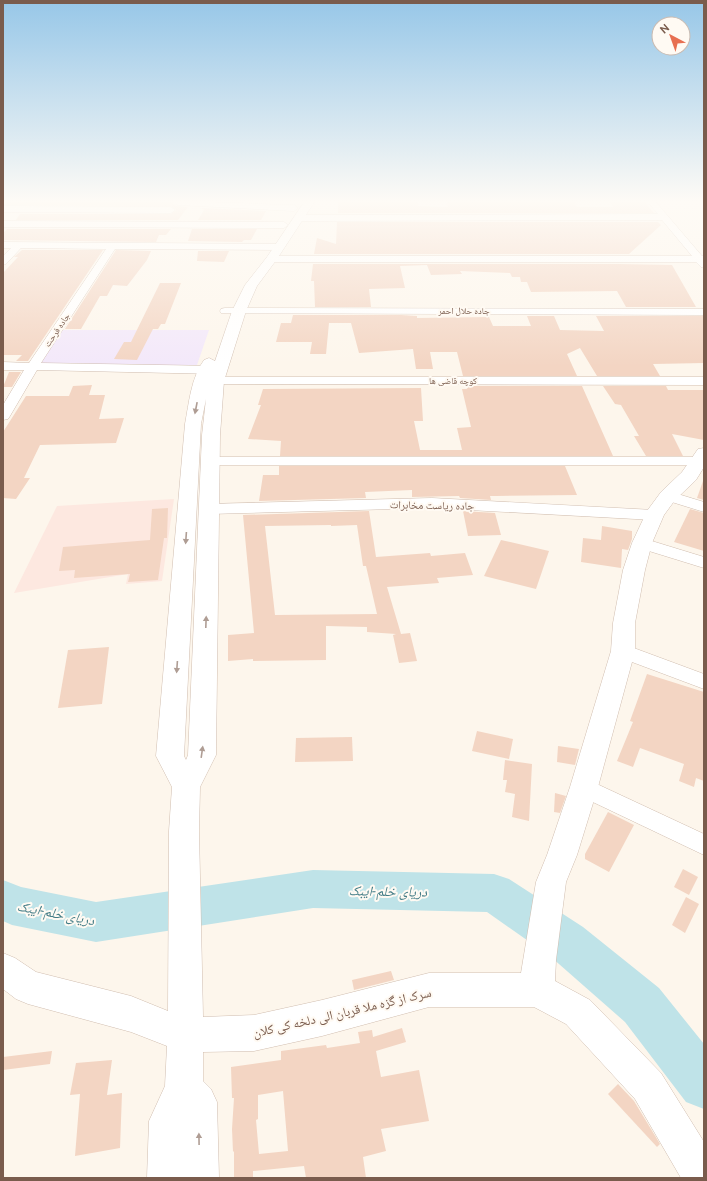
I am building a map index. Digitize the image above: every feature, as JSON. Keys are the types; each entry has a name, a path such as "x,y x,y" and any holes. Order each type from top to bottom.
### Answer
{"street":[{"name":"جاده فرحت","path":"3,416 33,366 106,256"},
{"path":"186,787 170,756 188,520 193,424 211,376 232,311 270,256"},
{"path":"492,256 702,261"},
{"name":"جاده حلال احمر","path":"232,311 704,312"},
{"name":"کوچه قاضی ها","path":"3,366 33,366 211,376 704,381"},
{"path":"167,1178 168,1121 184,1090 184,831 186,787 202,755 211,376"},
{"path":"210,461 702,459"},
{"path":"702,459 689,476 668,496 654,515 642,543 634,570 628,600 624,623 623,651 584,787 562,855 551,882 538,975 578,1012 648,1086 703,1178"},
{"path":"668,496 704,507"},
{"name":"جاده ریاست مخابرات","path":"209,509 432,503 654,515"},
{"path":"642,543 704,563"},
{"path":"623,651 704,682"},
{"path":"584,787 704,845"},
{"name":"سرک از گزه ملا قربان الی دلخه کی کلان","path":"3,969 28,986 131,1014 185,1018 254,1033 322,1018 429,990 538,975"},
{"path":"184,1090 198,1102 199,1178"}],"shaded area":[{"path":"62,330 209,330 197,365 38,365"},
{"path":"174,499 162,581 126,584 128,574 14,593 57,506"}],"building":[{"path":"99,256 28,361 16,361 22,355 3,355 3,273 18,257 14,257"},
{"path":"112,256 149,256 127,286 113,285 107,296 100,296 81,329 65,329"},
{"path":"197,256 227,256 224,262 197,261"},
{"path":"313,264 672,265 696,307 626,307 617,291 531,292 527,282 521,282 520,277 512,277 510,273 460,271 462,274 431,275 427,265 400,266 405,288 369,289 371,307 315,307 314,281 311,281"},
{"path":"160,283 181,283 165,324 161,324 158,329 153,329 137,360 114,359 124,342 131,342"},
{"path":"293,315 401,315 417,316 417,318 489,317 493,326 531,326 527,316 554,316 560,330 604,331 596,316 704,316 704,363 653,364 660,376 597,376 580,348 567,354 577,376 463,376 457,352 430,352 433,369 416,369 413,349 359,353 351,323 329,323 326,354 310,354 312,342 276,342 281,323 291,323"},
{"path":"9,372 21,372 12,387 3,387"},
{"path":"92,385 89,395 105,395 99,419 124,418 116,443 40,445 24,478 30,478 16,499 3,498 3,432 26,396 69,396 73,386"},
{"path":"466,386 582,386 613,456 280,456 281,441 248,439 261,405 258,405 263,389 421,388 423,421 414,421 420,450 462,450 457,428 471,427 462,389 467,389"},
{"path":"603,386 666,386 668,390 704,390 704,440 672,434 683,456 646,456 634,436 639,436 621,405 615,404"},
{"path":"279,466 565,466 577,495 490,496 491,500 460,498 459,496 412,497 412,490 365,492 366,498 259,501 263,475 279,475"},
{"path":"703,481 704,482 704,500 697,498"},
{"path":"168,508 167,538 164,538 158,580 128,582 130,574 74,578 75,570 59,571 63,547 150,540 152,509"},
{"path":"690,509 704,513 704,551 674,542"},
{"path":"369,511 376,557 430,553 431,556 465,553 473,575 437,578 439,583 387,587 401,634 410,633 417,661 399,663 393,635 396,634 367,632 367,627 326,626 326,660 253,661 253,659 228,661 228,635 254,633 243,515","holes":["357,525 363,566 366,566 377,614 275,615 265,526"]},
{"path":"463,511 495,513 501,535 468,536"},
{"path":"602,526 632,531 632,539 628,550 622,549 621,568 581,562 583,538 601,540"},
{"path":"501,540 549,551 536,589 484,576"},
{"path":"109,647 102,704 58,708 68,650"},
{"path":"647,674 704,692 704,781 696,778 694,787 679,781 684,764 640,748 633,767 617,761 633,722 630,721"},
{"path":"477,731 513,739 509,759 472,751"},
{"path":"352,737 353,761 295,762 296,738"},
{"path":"558,746 579,749 575,765 557,762"},
{"path":"505,760 532,764 529,821 512,817 515,794 505,792 507,780 503,780"},
{"path":"555,793 566,796 560,813 554,812"},
{"path":"608,812 634,825 609,872 585,859 585,854"},
{"path":"683,869 698,877 689,895 674,887"},
{"path":"686,897 699,904 685,933 672,925"},
{"path":"391,971 394,980 354,990 352,980"},
{"path":"402,1028 406,1042 376,1051 381,1077 419,1070 429,1121 381,1129 386,1151 363,1157 366,1178 306,1178 304,1166 253,1171 253,1178 234,1178 232,1129 234,1098 232,1098 231,1067 281,1060 281,1051 326,1045 327,1048 360,1043 358,1032 372,1030 373,1037","holes":["283,1091 288,1151 259,1154 256,1120 258,1119 258,1095"]},
{"path":"52,1051 50,1064 3,1070 3,1057"},
{"path":"112,1060 107,1095 122,1093 120,1148 75,1156 80,1094 70,1095 76,1063"},
{"path":"618,1084 634,1101 660,1144 657,1147 608,1094"}],"waterway":[{"name":"دریای خلم-ایبک","path":"3,899 12,905 96,922 313,889 494,893 567,942 642,1005 704,1084"}]}
